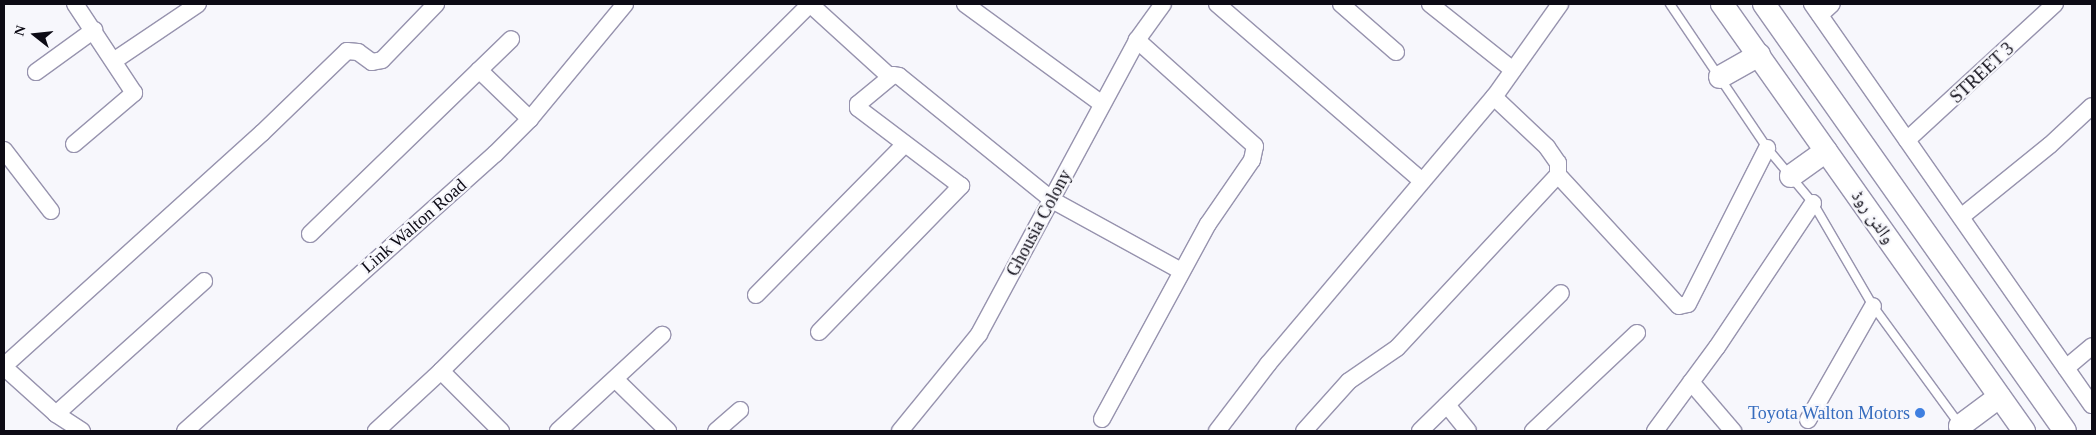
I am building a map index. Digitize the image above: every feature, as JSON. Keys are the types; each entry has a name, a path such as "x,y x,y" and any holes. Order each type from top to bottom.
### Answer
{"main road":[{"name":"والٹن روڈ","path":"1722,4 2024,431"},
{"name":"والٹن روڈ","path":"1764,4 2065,431"},
{"path":"1720,78 1758,56"},
{"path":"1790,176 1826,151"},
{"path":"1962,428 2000,397"}],"street":[{"path":"74,144 134,92 115,60 75,4"},
{"path":"115,60 198,4"},
{"path":"82,431 56,414 4,367 262,134 347,52 358,52 372,62 382,60 436,4"},
{"name":"Link Walton Road","path":"185,431 410,227 459,188 530,119 625,4"},
{"path":"376,431 441,371 810,4 889,76"},
{"path":"965,4 1102,104"},
{"name":"Ghousia Colony","path":"900,431 979,334 1137,40 1163,4"},
{"path":"1216,4 1422,181"},
{"path":"1342,4 1396,52"},
{"path":"1430,4 1513,70"},
{"path":"1217,431 1268,364 1494,97 1560,4"},
{"name":"STREET 3","path":"1907,140 2056,4"},
{"path":"1821,7 1907,140 2092,405"},
{"path":"36,72 94,30"},
{"path":"310,234 511,39"},
{"path":"1102,419 1208,224 1252,160 1255,146 1137,40"},
{"path":"479,70 530,119"},
{"path":"819,332 961,186 858,108 858,104 889,76 899,76 1052,200 1181,271"},
{"path":"1494,97 1553,154 1558,163 1558,175 1678,306 1688,304 1766,148"},
{"path":"1961,217 2092,106"},
{"path":"756,295 906,144"},
{"path":"4,150 52,211"},
{"path":"1304,431 1349,381 1396,348 1558,175"},
{"path":"1655,431 1691,382 1813,203"},
{"path":"56,414 204,281"},
{"path":"1420,431 1560,293"},
{"path":"1808,420 1873,306"},
{"path":"1533,431 1637,333"},
{"path":"558,431 616,380 662,335"},
{"path":"2066,368 2092,346"},
{"path":"441,371 501,431"},
{"path":"616,380 668,431"},
{"path":"1691,382 1733,431"},
{"path":"1447,404 1468,431"},
{"path":"716,431 740,410"}],"lane":[{"path":"1670,4 1766,148 1813,203 1873,306 1962,428"}],"place":[{"name":"Toyota Walton Motors","path":"1920,413"}]}
